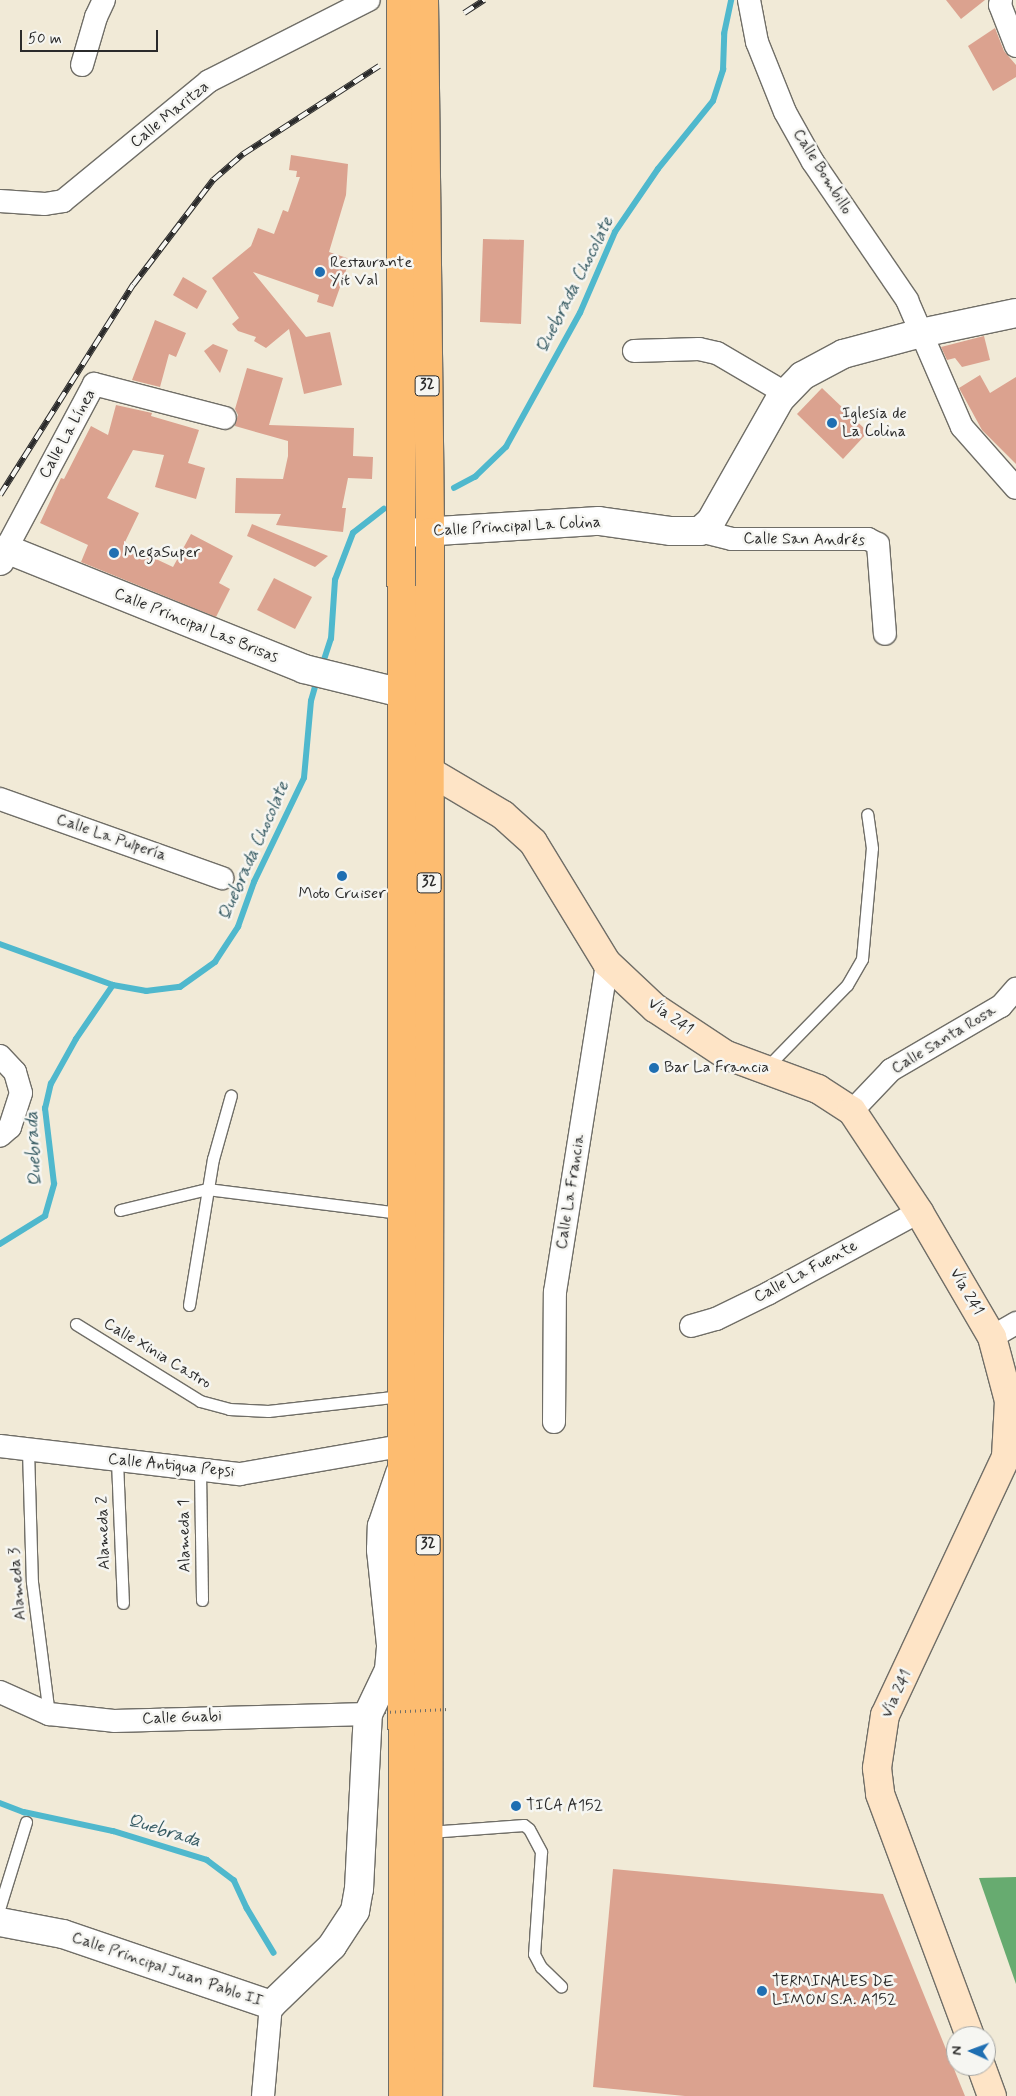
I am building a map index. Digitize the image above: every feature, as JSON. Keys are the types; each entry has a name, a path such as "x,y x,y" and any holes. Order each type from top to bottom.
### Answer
{"highway":[{"name":"32","path":"401,0 402,693 416,772 428,2096"},
{"name":"32","path":"402,2096 400,1213 416,772 430,532 424,0"}],"main road":[{"name":"Vía 241","path":"416,772 503,815 533,842 607,963 655,1008 726,1055 818,1090 852,1111 919,1212 992,1337 1009,1400 1011,1458 885,1715 876,1768 880,1794 966,2026"},
{"path":"985,2076 992,2096"}],"street":[{"path":"82,65 96,17 104,0"},
{"name":"Calle Maritza","path":"0,201 45,204 64,201 209,82 368,0"},
{"name":"Calle Bombillo","path":"749,0 757,42 785,112 813,162 907,300 962,427 1016,488"},
{"path":"1001,0 1000,5 1016,46"},
{"path":"700,531 711,521 752,443 785,393 802,376 843,354 921,333 1016,313"},
{"path":"634,351 699,349 718,353 785,393"},
{"name":"Calle La Línea","path":"3,555 94,384 225,418"},
{"name":"Calle Principal La Colina","path":"402,533 599,520 678,531 700,531"},
{"name":"Calle San Andrés","path":"700,531 732,539 868,539 878,544 885,634"},
{"name":"Calle Principal Las Brisas","path":"3,555 304,669 337,679 402,693"},
{"name":"Calle La Pulpería","path":"0,799 222,878"},
{"name":"Calle La Francia","path":"554,1422 555,1292 607,963"},
{"name":"Calle Santa Rosa","path":"852,1111 891,1070 1001,1006 1016,989"},
{"path":"0,1056 15,1072 21,1093 10,1127 0,1136"},
{"name":"Calle La Fuente","path":"691,1326 716,1319 769,1293 919,1212"},
{"path":"992,1337 1016,1323"},
{"name":"Calle Antigua Pepsi","path":"0,1446 200,1471 240,1474 400,1460"},
{"name":"Calle Principal Juan Pablo II","path":"0,1922 63,1934 271,2005 332,1946 355,1911 376,1713 389,1670 391,1645 381,1550 382,1526 400,1460"},
{"name":"Calle Guabi","path":"0,1692 49,1714 114,1721 376,1713"},
{"path":"263,2096 271,2005"}],"lane":[{"path":"764,1069 847,985 862,959 872,848 867,814"},
{"path":"189,1305 207,1189 231,1095"},
{"path":"120,1210 207,1189 400,1213"},
{"name":"Calle Xinia Castro","path":"76,1324 200,1401 229,1409 268,1411 400,1396"},
{"name":"Alameda 3","path":"28,1450 32,1582 49,1714"},
{"name":"Alameda 2","path":"118,1461 124,1603"},
{"name":"Alameda 1","path":"200,1471 202,1600"},
{"path":"0,1906 26,1822"},
{"path":"427,1832 524,1825 529,1829 541,1852 534,1954 541,1967 561,1986"}],"path":[{"path":"376,1713 448,1709"}],"green space":[{"path":"1016,1877 1016,1984 979,1878"}],"building":[{"path":"946,0 985,0 961,19"},
{"path":"995,28 1004,51 1016,65 1016,77 993,91 968,46"},
{"path":"291,155 348,164 346,195 329,252 350,259 333,307 317,302 319,295 253,272 306,337 330,332 342,385 304,394 289,329 266,348 254,341 256,337 238,331 232,324 239,318 212,278 251,246 258,228 274,234 283,210 288,212 300,177 296,177 297,171 289,170"},
{"path":"483,239 524,240 521,324 480,322"},
{"path":"183,277 207,291 197,309 173,295"},
{"path":"155,320 186,333 176,357 169,354 160,387 132,380"},
{"path":"984,336 990,360 962,367 955,358 947,360 941,347"},
{"path":"213,344 228,350 220,373 204,351"},
{"path":"247,368 283,378 269,425 354,428 353,456 373,457 372,479 348,478 342,508 346,508 343,532 276,525 281,514 235,513 236,478 283,479 288,456 288,441 235,426 238,415 235,409"},
{"path":"980,375 990,393 1016,377 1016,464 982,430 959,388"},
{"name":"Iglesia de La Colina","path":"822,388 868,432 843,459 797,414"},
{"path":"116,405 152,413 151,416 199,430 188,463 205,468 196,499 155,487 164,455 133,450 107,498 139,513 124,544 173,567 191,534 233,556 219,583 230,589 216,617 81,562 88,545 40,523 61,478 64,479 91,426 108,435"},
{"path":"252,524 328,556 315,567 247,536"},
{"path":"274,578 312,597 295,629 257,610"},
{"name":"TERMINALES DE LIMON S.A. A152","path":"613,1869 883,1894 946,2049 946,2076 957,2076 965,2096 685,2096 593,2087"}],"waterway":[{"name":"Quebrada Chocolate","path":"454,488 475,477 506,447 580,313 615,232 658,169 713,101 723,70 724,34 731,0"},
{"name":"Quebrada Chocolate","path":"322,666 331,639 335,580 353,533 384,509"},
{"name":"Quebrada Chocolate","path":"0,944 113,985 146,991 180,987 215,962 238,927 254,882 304,778 311,701 317,680"},
{"name":"Quebrada","path":"0,1244 45,1216 54,1184 45,1109 51,1084 76,1039 113,985"},
{"name":"Quebrada","path":"0,1803 24,1812 113,1831 207,1860 234,1880 247,1908 274,1953"}],"railway":[{"path":"464,13 484,0"},
{"path":"0,495 133,285 213,180 243,154 379,66"}],"place":[{"name":"Restaurante Yit Val","path":"320,272"},
{"name":"Iglesia de La Colina","path":"832,423"},
{"name":"MegaSuper","path":"114,553"},
{"name":"Moto Cruiser","path":"342,876"},
{"name":"Bar La Francia","path":"654,1068"},
{"name":"TICA A152","path":"516,1806"},
{"name":"TERMINALES DE LIMON S.A. A152","path":"762,1991"}]}
